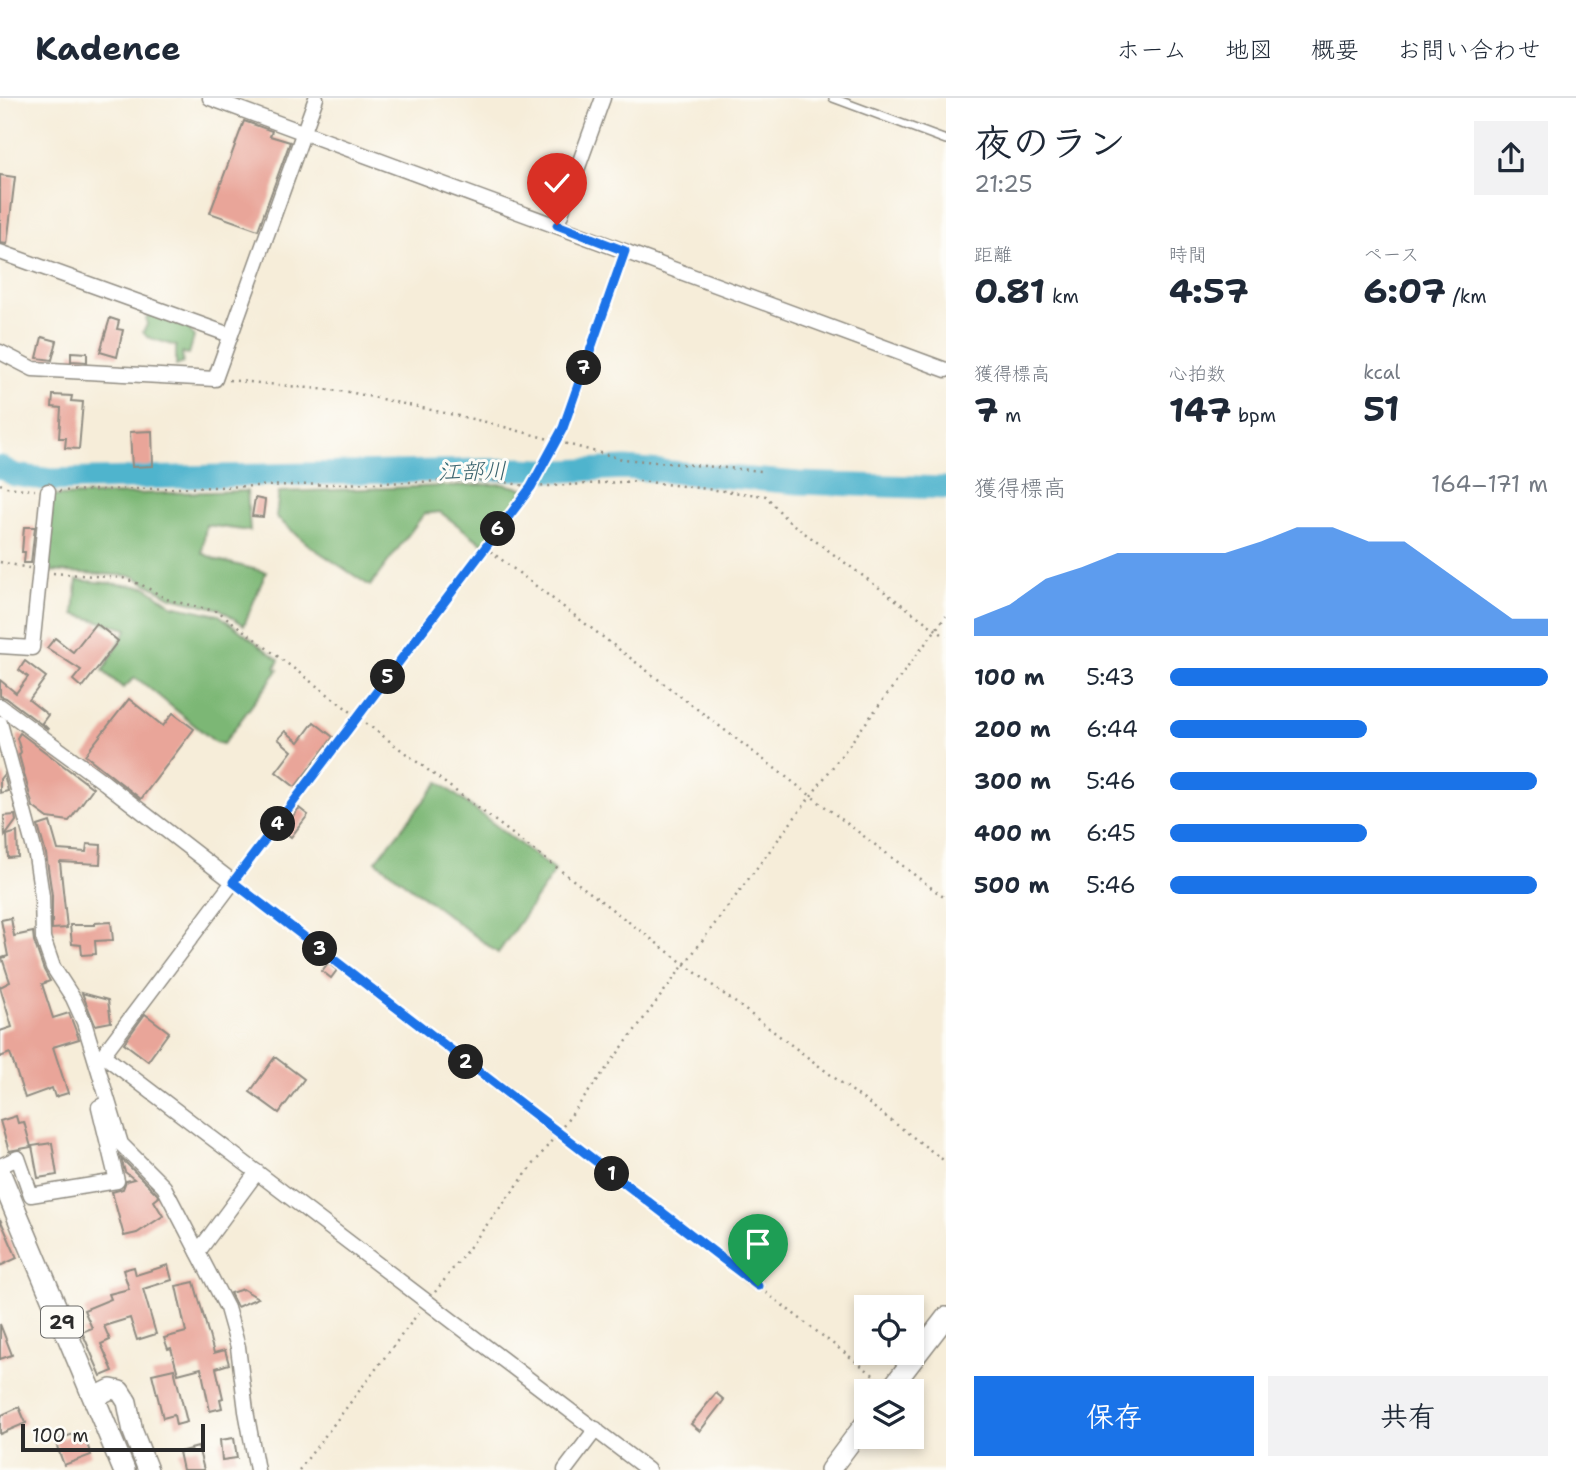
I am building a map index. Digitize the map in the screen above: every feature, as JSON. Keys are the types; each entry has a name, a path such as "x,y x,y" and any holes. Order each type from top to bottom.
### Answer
{"main road":[{"name":"29","path":"0,1174 6,1208 94,1397 124,1470"}],"street":[{"path":"210,98 946,370"},
{"path":"0,352 33,369 215,379 316,98"},
{"path":"557,225 603,98"},
{"path":"0,252 230,335"},
{"path":"0,646 32,648 48,491"},
{"path":"0,706 233,882 100,1059"},
{"path":"0,723 36,856 43,938 53,967 74,998 100,1059 107,1103 121,1144 164,1187 227,1308 238,1347 257,1470"},
{"path":"100,1059 257,1172 648,1470"},
{"path":"0,1166 18,1158 31,1195 117,1181 99,1107 107,1103"},
{"path":"198,1252 257,1172"},
{"path":"898,1379 946,1317"},
{"path":"94,1397 111,1389 120,1391 127,1402 133,1432 148,1470"},
{"path":"565,1470 596,1429"},
{"path":"830,1470 854,1438"}],"lane":[{"path":"833,98 946,140"},
{"path":"233,882 558,1133"}],"path":[{"path":"233,882 531,487 563,428 625,251"},
{"path":"215,379 349,392 486,422 622,459 762,471"},
{"path":"0,484 6,487 48,491 493,480 531,487 640,481 766,496 787,520 946,637"},
{"path":"485,547 946,899"},
{"path":"0,562 40,571 122,578 142,584 169,600 219,612 946,1163"},
{"path":"810,795 946,616"},
{"path":"558,1133 876,1379"}],"green space":[{"path":"152,314 183,318 194,337 189,354 182,353 183,363 176,366 176,346 147,337 143,332 147,325 146,319"},
{"path":"503,484 525,489 483,544 440,512 424,514 370,586 310,546 276,517 279,492"},
{"path":"247,491 250,531 206,525 202,553 217,560 266,572 244,625 220,609 171,597 133,576 50,571 47,565 52,496"},
{"path":"77,580 146,587 172,605 219,615 279,660 275,668 278,670 223,744 215,742 143,683 135,678 123,688 103,671 127,629 74,614"},
{"path":"439,782 555,871 498,953 376,861"}],"building":[{"path":"244,121 272,131 270,136 290,142 258,230 210,213"},
{"path":"0,175 15,177 7,244 0,243"},
{"path":"110,318 119,321 117,329 123,330 117,357 100,352"},
{"path":"42,337 57,341 52,360 37,358"},
{"path":"71,352 87,353 87,362 71,361"},
{"path":"53,395 72,396 71,401 83,402 79,449 65,448 66,438 59,438 61,408 52,407"},
{"path":"152,431 153,466 132,467 130,432"},
{"path":"255,498 265,500 263,517 252,516"},
{"path":"24,527 35,527 31,563 24,563"},
{"path":"96,623 118,641 82,688 73,680 81,670 47,648 55,638 73,652"},
{"path":"25,661 46,677 29,700 48,715 42,723 49,730 0,696 0,680 16,693 28,677 19,670"},
{"path":"129,699 163,726 173,713 194,729 141,799 85,755"},
{"path":"314,722 333,737 295,787 276,772 292,751 278,739 285,731 299,742"},
{"path":"20,733 93,788 69,821 48,818 33,807 19,755 21,752 17,738"},
{"path":"4,774 8,791 0,793 0,779"},
{"path":"299,808 308,815 291,837 282,830"},
{"path":"15,815 16,821 5,836 4,816"},
{"path":"50,822 58,850 86,852 87,844 101,845 100,864 60,862 67,928 52,929 52,895 46,854 38,826"},
{"path":"17,832 18,857 8,858 7,835"},
{"path":"11,918 14,936 33,932 50,981 42,984 53,1018 69,1013 79,1039 53,1047 68,1093 55,1097 52,1088 25,1098 10,1053 0,1057 0,1031 12,1027 0,987 10,982 2,958 8,956 1,920"},
{"path":"111,922 113,940 95,941 96,954 82,955 81,945 72,944 70,925"},
{"path":"328,963 337,970 331,978 322,971"},
{"path":"82,993 108,1000 111,1022 95,1025"},
{"path":"145,1014 169,1032 148,1061 124,1043"},
{"path":"275,1057 304,1079 279,1113 250,1092"},
{"path":"16,1116 18,1123 24,1122 31,1147 9,1151 0,1121"},
{"path":"52,1143 57,1175 38,1178 32,1146"},
{"path":"121,1158 159,1197 154,1201 163,1216 137,1233 124,1236 112,1192 123,1189 126,1181 134,1179 125,1172"},
{"path":"0,1219 17,1258 0,1266"},
{"path":"168,1265 172,1280 143,1289 156,1334 137,1340 130,1318 104,1326 110,1340 101,1344 113,1371 101,1376 82,1332 92,1328 84,1310 111,1299 109,1294 129,1289 123,1270 134,1267 136,1275"},
{"path":"194,1282 214,1353 225,1350 229,1364 216,1368 223,1398 220,1399 222,1408 210,1411 201,1368 178,1374 171,1348 168,1349 164,1338 186,1332 176,1286"},
{"path":"243,1289 258,1298 237,1307 230,1293"},
{"path":"0,1324 12,1355 0,1359"},
{"path":"174,1369 187,1422 176,1425 174,1415 163,1418 152,1374"},
{"path":"716,1393 724,1400 700,1431 691,1424"},
{"path":"19,1407 26,1423 0,1434 0,1416"},
{"path":"73,1434 75,1440 84,1436 91,1455 64,1465 55,1441"},
{"path":"234,1438 237,1458 222,1460 220,1440"},
{"path":"198,1447 204,1470 183,1470 179,1452"}],"waterway":[{"name":"江部川","path":"0,467 15,475 51,480 626,468 798,483 946,488"}],"route":[{"path":"557,225 625,251 563,428 531,487 233,882 758,1286"}]}
